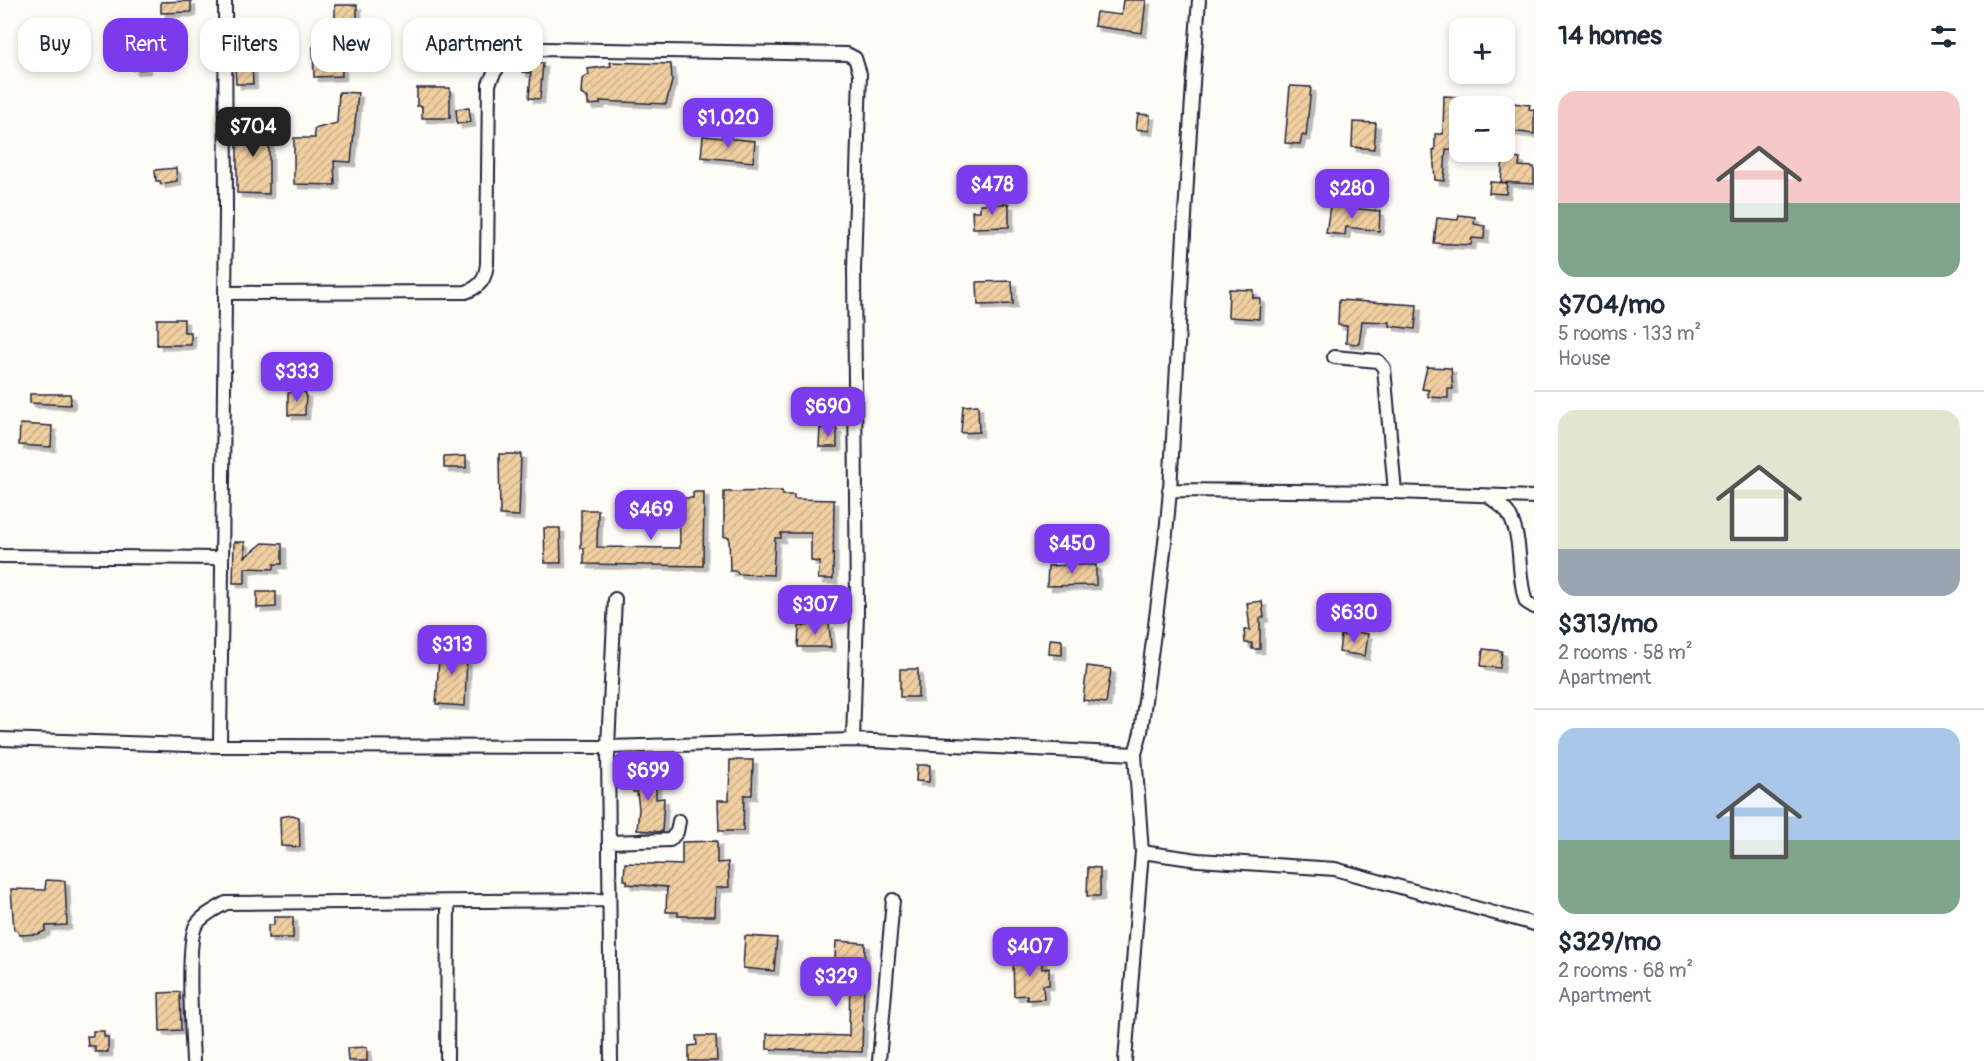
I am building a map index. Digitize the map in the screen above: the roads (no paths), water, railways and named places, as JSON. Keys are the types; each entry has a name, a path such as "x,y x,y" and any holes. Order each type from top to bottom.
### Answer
{"street":[{"path":"220,746 225,292 225,0"},
{"path":"1125,1061 1142,852 1135,754 1142,720 1170,490 1189,126 1199,0"},
{"path":"225,292 466,292 479,287 485,276 487,264 489,84 504,59 520,52 544,49 786,52 847,54 855,58 860,74 854,269 857,613 853,740"},
{"path":"1334,357 1378,361 1384,368 1395,492"},
{"path":"1170,490 1395,492 1534,497"},
{"path":"1490,497 1508,512 1519,549 1519,583 1526,602 1534,607"},
{"path":"0,556 222,558"},
{"path":"611,1061 608,747 615,599"},
{"path":"0,739 220,746 608,747 853,740 1135,754"},
{"path":"609,842 670,840 677,832 679,821"},
{"path":"1142,852 1198,860 1335,869 1534,924"},
{"path":"193,1061 191,961 195,927 209,913 226,903 609,900"},
{"path":"879,1061 892,900"},
{"path":"447,903 447,1061"}]}
